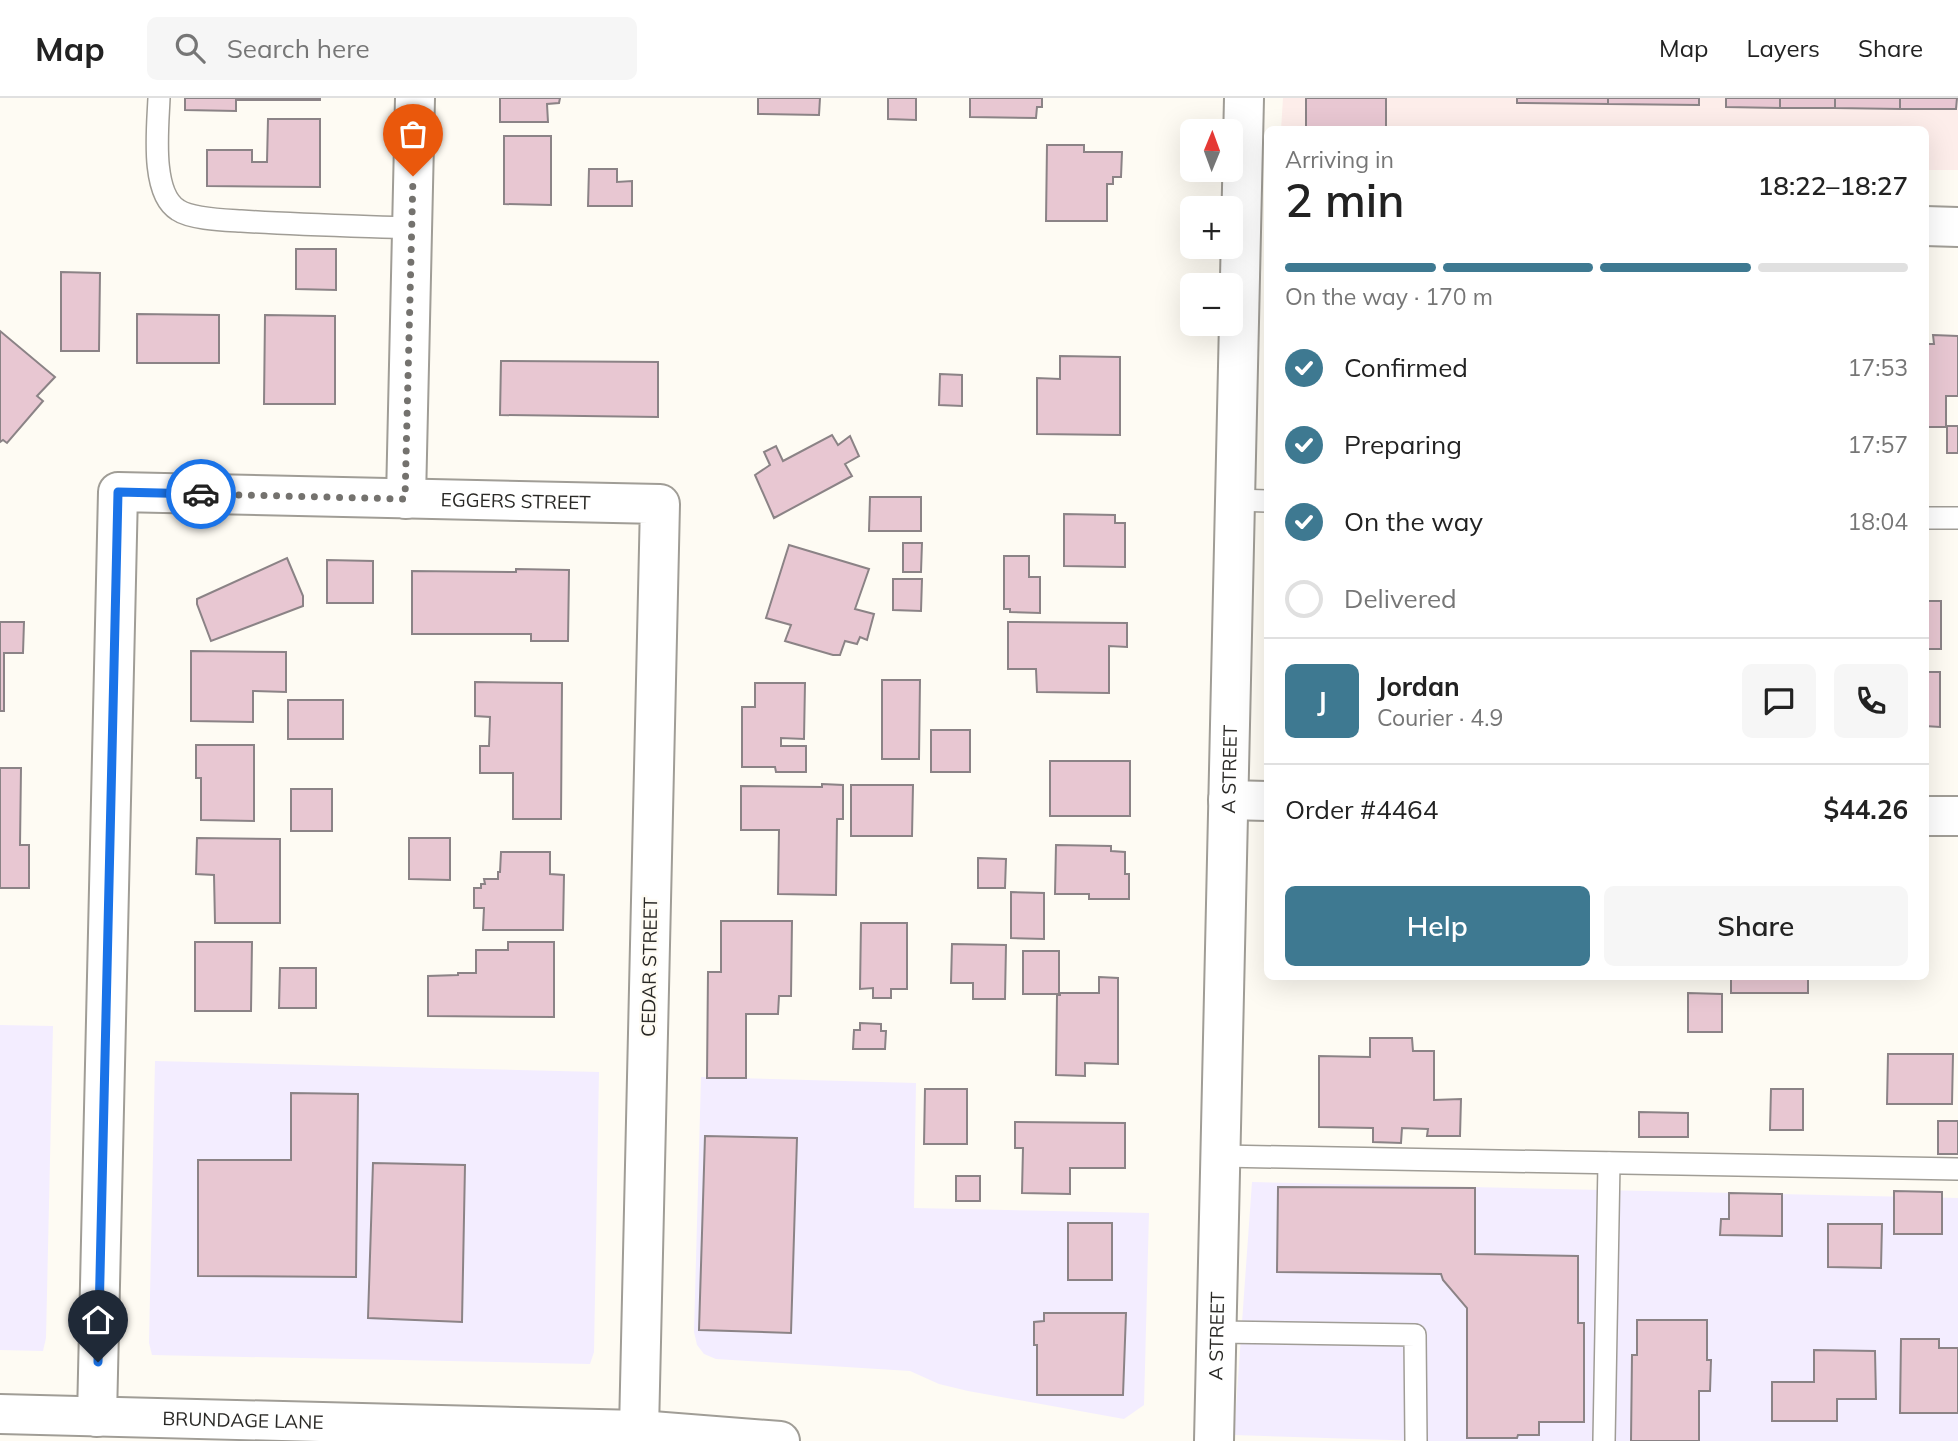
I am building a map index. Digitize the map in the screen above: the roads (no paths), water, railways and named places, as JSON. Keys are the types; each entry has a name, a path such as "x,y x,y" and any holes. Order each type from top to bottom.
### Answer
{"street":[{"path":"405,499 415,98"},
{"name":"A STREET","path":"1214,1441 1228,800 1251,500 1254,211 1244,98"},
{"path":"1929,226 1958,227"},
{"name":"EGGERS STREET","path":"97,1417 118,492 660,504"},
{"name":"CEDAR STREET","path":"639,1430 660,504"},
{"path":"1228,800 1264,801"},
{"path":"1929,816 1958,816"},
{"name":"BRUNDAGE LANE","path":"0,1415 97,1417 369,1433 639,1430 780,1441"}],"lane":[{"path":"159,98 158,174 165,195 177,210 206,218 412,228"},
{"path":"1929,517 1958,518"},
{"path":"1221,1156 1958,1169"},
{"path":"1604,1441 1609,1163"},
{"path":"1217,1332 1415,1335 1416,1441"}]}
